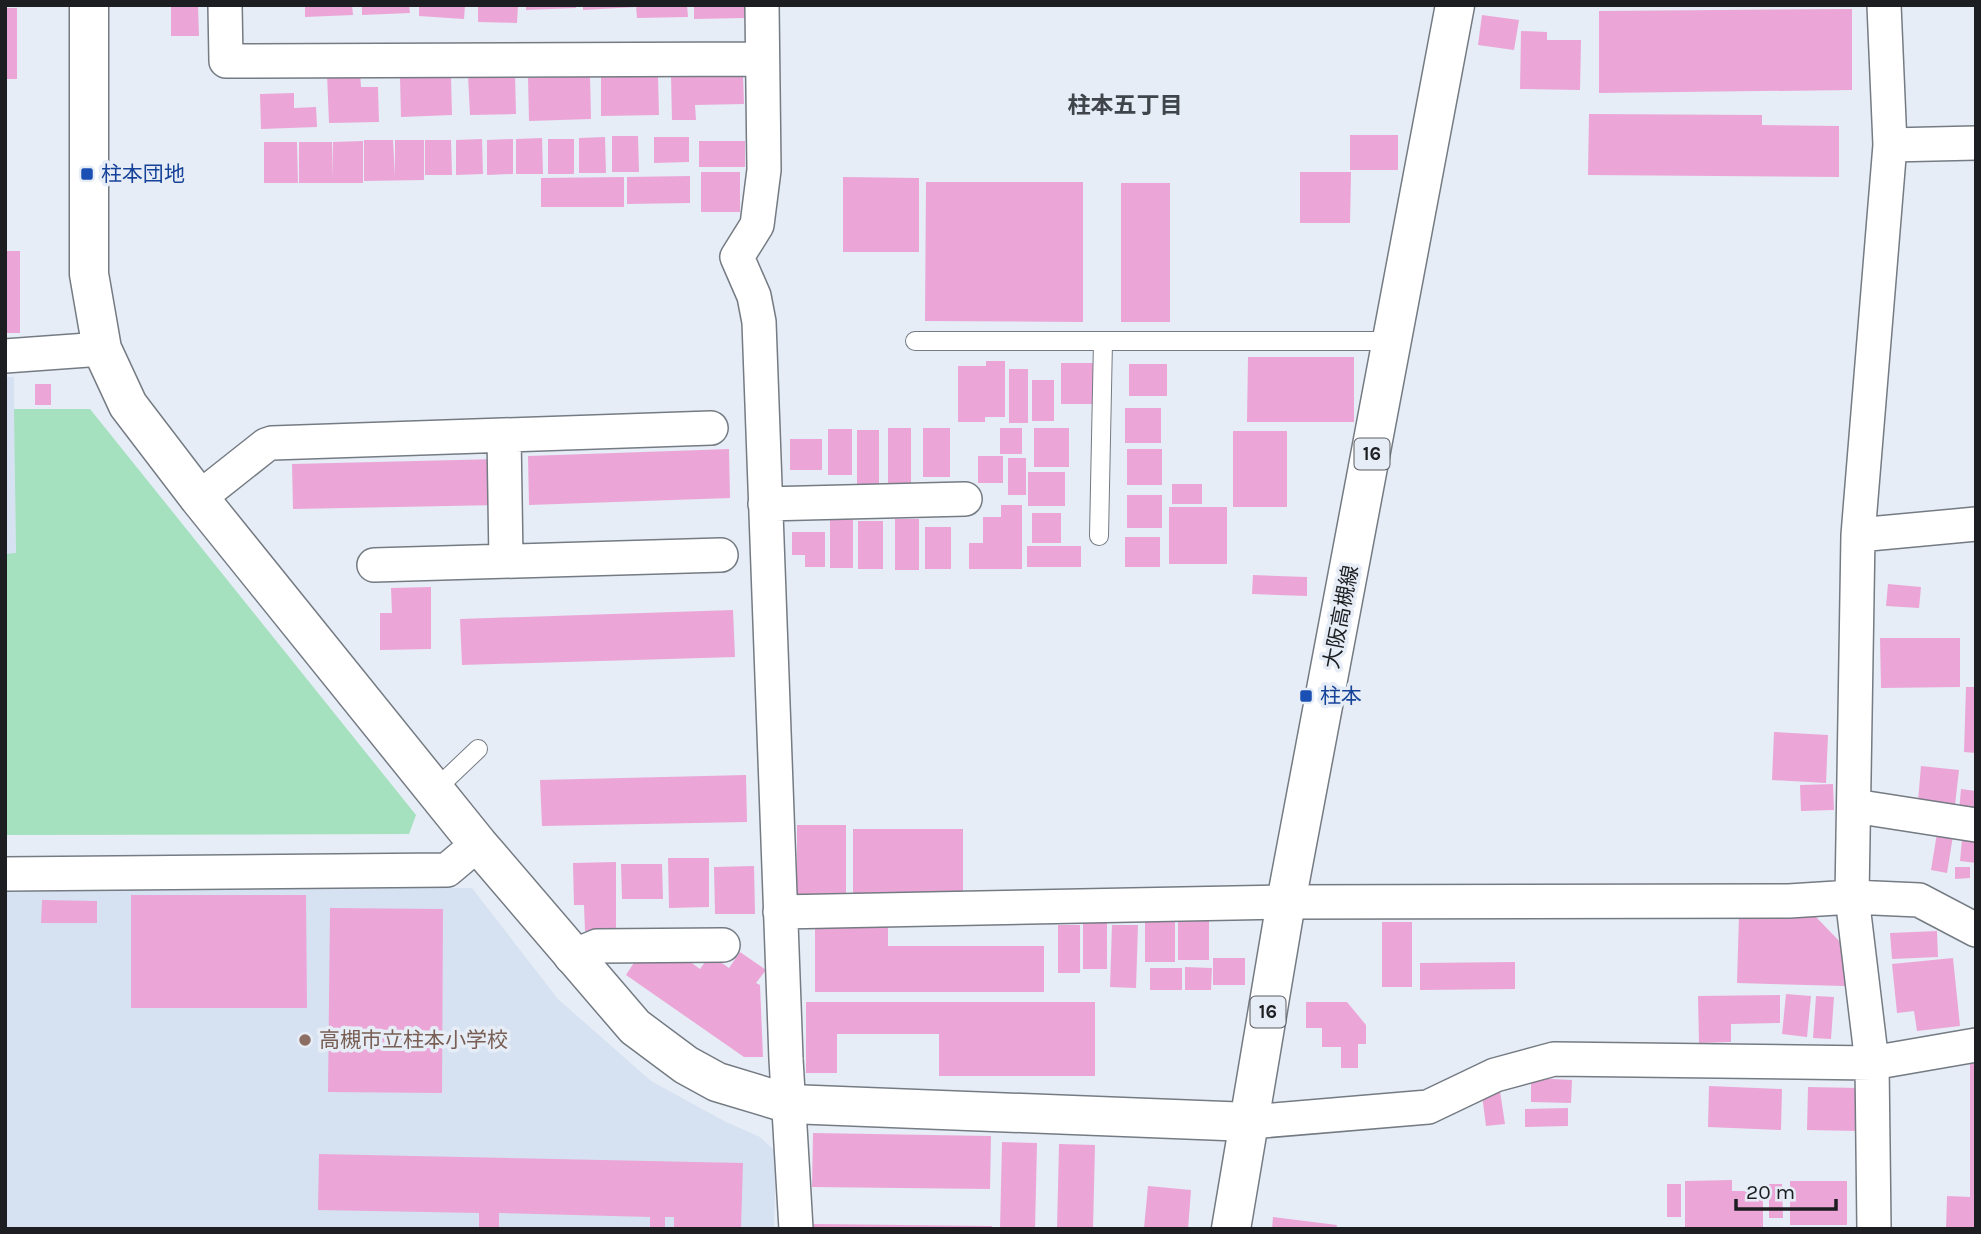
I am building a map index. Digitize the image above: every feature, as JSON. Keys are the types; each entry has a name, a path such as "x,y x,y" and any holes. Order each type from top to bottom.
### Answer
{"street":[{"path":"89,5 89,274 102,349 128,405 199,498 571,957 635,1027 686,1065 717,1082 790,1104 1250,1122 1428,1107 1495,1075 1554,1059 1872,1063 1976,1045"},
{"path":"225,5 226,61 761,60"},
{"path":"762,5 764,170 761,201 757,225 737,257 754,296 759,322 780,912 796,1229"},
{"name":"大阪高槻線","path":"1231,1229 1286,902 1394,341 1455,5"},
{"path":"1874,1229 1872,1063 1852,898 1858,535 1890,145 1884,5"},
{"path":"1890,145 1976,143"},
{"path":"5,356 102,349"},
{"path":"199,498 272,443 711,428"},
{"path":"504,435 506,561"},
{"path":"765,504 965,499"},
{"path":"1858,535 1976,524"},
{"path":"374,565 721,555"},
{"path":"1854,806 1976,825"},
{"path":"5,874 447,870 478,844"},
{"path":"780,912 1286,902 1775,901 1852,898 1919,900 1976,930"},
{"path":"571,957 597,946 723,945"}],"lane":[{"path":"915,341 1394,341"},
{"path":"1099,536 1103,341"},
{"path":"436,789 478,749"}],"shaded area":[{"path":"5,377 14,377 16,554 5,554"},
{"name":"高槻市立柱本小学校","path":"5,888 472,888 558,999 651,1081 726,1122 760,1137 776,1152 774,1229 5,1229"}],"green space":[{"path":"14,409 90,409 416,815 409,834 5,835 5,554 16,553"}],"building":[{"path":"171,5 198,5 199,36 171,36"},
{"path":"305,5 352,5 353,15 305,17"},
{"path":"362,5 409,5 410,13 362,15"},
{"path":"419,5 465,5 464,19 419,16"},
{"path":"478,5 518,5 517,23 478,22"},
{"path":"526,5 576,5 576,8 526,10"},
{"path":"583,5 636,5 636,7 583,10"},
{"path":"636,5 687,5 688,17 637,18"},
{"path":"694,5 744,5 745,18 694,19"},
{"path":"5,8 17,8 17,79 5,79"},
{"path":"1852,9 1852,90 1599,93 1599,11"},
{"path":"1482,15 1519,20 1514,50 1478,45"},
{"path":"1521,31 1547,32 1547,40 1581,40 1580,90 1520,89"},
{"path":"360,73 361,87 378,87 379,122 329,123 327,74"},
{"path":"515,74 516,114 470,115 468,75"},
{"path":"658,74 659,115 601,116 601,75"},
{"path":"743,74 744,104 695,105 696,120 672,120 671,76"},
{"path":"590,76 591,119 529,121 528,78"},
{"path":"451,77 452,115 401,117 400,78"},
{"path":"294,93 294,108 316,107 317,127 261,129 260,94"},
{"path":"1589,114 1762,115 1762,125 1839,126 1839,177 1588,175"},
{"path":"1350,135 1398,135 1398,170 1350,170"},
{"path":"612,136 638,136 639,172 612,172"},
{"path":"605,137 606,173 579,173 579,138"},
{"path":"654,137 689,137 689,162 654,163"},
{"path":"542,138 543,174 516,174 516,139"},
{"path":"482,139 483,174 456,175 456,140"},
{"path":"513,139 513,174 487,175 487,140"},
{"path":"548,139 574,139 574,174 548,174"},
{"path":"364,140 393,140 395,176 395,140 424,140 424,180 364,181"},
{"path":"425,140 451,140 452,175 425,175"},
{"path":"363,141 363,183 299,183 299,142 332,142 333,178 333,142"},
{"path":"699,141 745,141 745,167 699,167"},
{"path":"264,142 297,142 298,183 264,183"},
{"path":"701,172 740,172 740,212 701,212"},
{"path":"1300,172 1351,172 1350,223 1300,223"},
{"path":"690,176 690,203 627,204 627,177"},
{"path":"624,177 624,207 541,207 541,178"},
{"path":"843,177 919,178 919,252 843,252"},
{"path":"926,182 1083,182 1083,322 925,321"},
{"path":"1121,183 1170,183 1170,322 1121,322"},
{"path":"5,251 20,251 20,333 5,333"},
{"path":"1248,357 1354,357 1354,422 1247,422"},
{"path":"986,361 1005,361 1005,417 985,417 985,422 958,422 958,366 986,366"},
{"path":"1061,363 1093,363 1093,404 1061,404"},
{"path":"1129,364 1167,364 1167,396 1129,396"},
{"path":"1009,369 1028,369 1028,423 1009,423"},
{"path":"1032,380 1054,380 1054,421 1032,421"},
{"path":"35,384 51,384 51,405 35,405"},
{"path":"1125,408 1161,408 1161,443 1125,443"},
{"path":"888,428 911,428 911,484 888,484"},
{"path":"923,428 950,428 950,477 923,477"},
{"path":"1000,428 1022,428 1022,454 1000,454"},
{"path":"1034,428 1069,428 1069,467 1034,467"},
{"path":"828,429 852,429 852,475 828,475"},
{"path":"857,430 879,430 879,484 857,484"},
{"path":"1233,431 1287,431 1287,507 1233,507"},
{"path":"790,439 822,439 822,470 790,470"},
{"path":"729,449 730,498 529,505 528,456"},
{"path":"1127,449 1162,449 1162,485 1127,485"},
{"path":"978,456 1003,456 1003,483 978,483"},
{"path":"1008,458 1026,458 1026,495 1008,495"},
{"path":"499,459 500,505 293,509 292,464"},
{"path":"1028,472 1065,472 1065,506 1028,506"},
{"path":"1172,484 1202,484 1202,504 1172,504"},
{"path":"1127,495 1162,495 1162,528 1127,528"},
{"path":"1001,505 1022,505 1022,569 969,569 969,543 983,543 983,517 1001,517"},
{"path":"1169,507 1227,507 1227,564 1169,564"},
{"path":"1032,513 1061,513 1061,543 1032,543"},
{"path":"895,519 919,519 919,570 895,570"},
{"path":"830,520 853,520 853,568 830,568"},
{"path":"858,521 883,521 883,569 858,569"},
{"path":"925,527 951,527 951,569 925,569"},
{"path":"792,532 825,532 825,567 805,567 805,555 792,555"},
{"path":"1125,537 1160,537 1160,567 1125,567"},
{"path":"1027,546 1081,546 1081,567 1027,567"},
{"path":"1253,575 1307,577 1307,596 1252,594"},
{"path":"1888,584 1921,587 1919,608 1886,606"},
{"path":"431,587 431,649 380,650 380,613 392,613 391,588"},
{"path":"733,610 735,657 462,665 460,619"},
{"path":"1880,638 1960,638 1960,687 1881,688"},
{"path":"1966,687 1976,687 1976,753 1964,752"},
{"path":"1774,732 1828,735 1826,783 1772,780"},
{"path":"1921,766 1959,770 1955,805 1918,801"},
{"path":"746,775 747,822 542,826 540,780"},
{"path":"1833,784 1834,810 1801,811 1800,785"},
{"path":"1961,789 1976,791 1976,814 1959,811"},
{"path":"797,825 846,825 846,897 797,897"},
{"path":"853,829 963,829 963,895 853,895"},
{"path":"1937,833 1953,836 1947,873 1931,870"},
{"path":"1962,840 1976,841 1976,863 1960,861"},
{"path":"668,858 709,858 709,907 669,908"},
{"path":"616,862 616,930 585,931 584,905 574,905 573,863"},
{"path":"621,864 662,864 663,899 622,899"},
{"path":"754,866 755,914 715,914 714,867"},
{"path":"1955,867 1970,867 1970,878 1955,879"},
{"path":"131,895 306,895 307,1008 131,1008"},
{"path":"42,900 97,901 97,923 41,923"},
{"path":"330,908 443,909 442,1093 328,1092"},
{"path":"1739,915 1815,916 1846,948 1845,986 1737,983"},
{"path":"1178,916 1209,916 1209,960 1178,960"},
{"path":"1145,920 1175,920 1175,962 1145,962"},
{"path":"1382,922 1412,922 1412,987 1382,987"},
{"path":"1083,923 1107,923 1107,969 1083,969"},
{"path":"1058,925 1080,925 1080,973 1058,973"},
{"path":"1112,925 1138,925 1136,988 1110,987"},
{"path":"815,926 888,926 888,946 1044,946 1044,992 815,992"},
{"path":"1937,931 1938,957 1892,959 1890,933"},
{"path":"740,952 766,970 756,983 760,985 763,1057 744,1057 626,975 637,958 678,953 700,969 710,955 729,968"},
{"path":"1213,958 1245,958 1245,985 1213,985"},
{"path":"1953,958 1960,1026 1917,1031 1914,1011 1897,1013 1892,964"},
{"path":"1515,962 1515,989 1420,990 1420,963"},
{"path":"1185,967 1212,968 1211,990 1185,990"},
{"path":"1150,968 1182,968 1182,990 1150,990"},
{"path":"1786,994 1811,996 1807,1037 1782,1034"},
{"path":"1780,995 1780,1023 1731,1024 1731,1042 1699,1043 1698,996"},
{"path":"1816,996 1834,997 1831,1039 1813,1038"},
{"path":"806,1002 1095,1002 1095,1076 939,1076 939,1034 837,1034 837,1073 806,1073"},
{"path":"1306,1002 1347,1002 1366,1025 1366,1044 1358,1044 1358,1068 1341,1068 1341,1047 1322,1047 1322,1028 1306,1028"},
{"path":"1970,1064 1976,1064 1976,1229 1946,1229 1947,1196 1970,1197"},
{"path":"1531,1078 1572,1080 1571,1103 1531,1102"},
{"path":"1499,1085 1505,1124 1486,1126 1481,1087"},
{"path":"1709,1086 1782,1089 1781,1130 1708,1127"},
{"path":"1808,1087 1860,1088 1859,1131 1807,1130"},
{"path":"1568,1108 1568,1126 1525,1127 1525,1109"},
{"path":"813,1133 991,1136 990,1189 812,1187"},
{"path":"1002,1142 1037,1143 1035,1229 1000,1229"},
{"path":"1059,1144 1095,1145 1093,1229 1057,1229"},
{"path":"319,1154 743,1163 741,1229 674,1229 674,1217 665,1217 665,1229 650,1229 650,1217 499,1213 499,1229 479,1229 479,1213 318,1210"},
{"path":"1732,1180 1732,1191 1763,1191 1763,1229 1685,1229 1685,1181"},
{"path":"1790,1181 1847,1181 1847,1225 1790,1225"},
{"path":"1667,1184 1681,1184 1681,1217 1667,1217"},
{"path":"1769,1184 1782,1184 1783,1218 1769,1218"},
{"path":"1148,1186 1191,1190 1188,1229 1144,1228"},
{"path":"1273,1217 1337,1225 1336,1229 1272,1229"},
{"path":"814,1224 992,1226 992,1229 814,1229"}],"place":[{"name":"柱本団地","path":"87,174"},
{"name":"柱本","path":"1306,696"},
{"name":"高槻市立柱本小学校","path":"305,1040"}],"district":[{"name":"柱本五丁目","path":"1125,105"}]}
